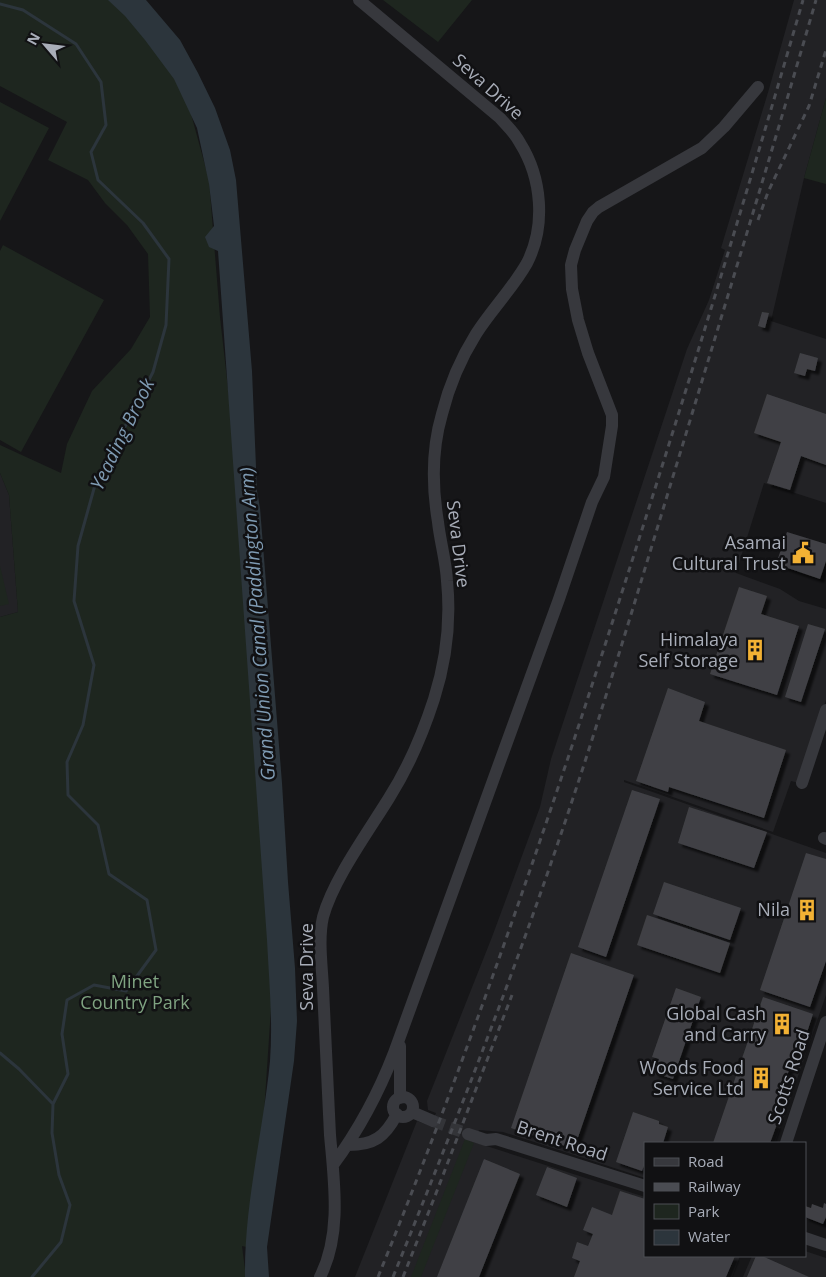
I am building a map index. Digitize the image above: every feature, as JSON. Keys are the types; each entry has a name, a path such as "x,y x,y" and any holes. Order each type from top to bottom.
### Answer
{"street":[{"name":"Seva Drive","path":"320,1277 326,1260 334,1222 333,1165 329,1126 322,953 323,917 344,872 406,768 433,701 444,657 448,626 447,579 434,491 436,446 441,416 450,389 467,350 478,331 526,264 535,241 539,219 539,199 534,175 525,152 512,131 500,118 359,0"},
{"path":"333,1165 348,1145 385,1077 559,600 592,502 604,476 612,416 588,353 578,320 572,289 572,266 581,234 593,212 599,207 702,148 724,128 758,86"},
{"path":"802,783 826,710"},
{"name":"Scotts Road","path":"786,1142 826,1022"},
{"path":"399,1038 401,1052 398,1092 400,1098"},
{"path":"348,1145 363,1144 378,1139 386,1133 397,1114 394,1105 400,1098 406,1098 411,1101 413,1106 412,1112 406,1116 397,1114"},
{"path":"412,1112 433,1121"},
{"name":"Brent Road","path":"468,1134 486,1140 496,1139 644,1186"},
{"path":"806,1238 826,1245"}],"shaded area":[{"path":"794,0 826,0 826,98 804,178 771,321 826,339 826,503 764,483 736,573 780,589 799,601 826,609 826,700 799,783 791,781 773,832 624,780 624,782 826,853 826,995 775,1142 644,1142 644,1178 503,1132 479,1130 474,1142 644,1197 644,1257 740,1257 732,1277 355,1277 417,1121 431,1126 436,1113 428,1110 427,1101 492,937 540,807 551,759 687,349 709,300 725,250 721,248"},
{"path":"0,473 9,495 18,612 0,617"},
{"path":"806,1251 826,1258 826,1277 743,1277 752,1257 806,1257"}],"green space":[{"name":"Minet Country Park","path":"0,0 116,0 185,92 209,180 220,317 236,460 272,993 255,1249 242,1246 246,1277 0,1277 0,617 18,612 9,495 0,473 0,445 61,473 67,444 92,391 131,349 150,317 148,254 127,225 105,203 88,180 48,160 67,122 0,86"},
{"path":"383,0 472,0 438,42"},
{"path":"826,98 826,184 804,178"},
{"path":"0,102 49,128 0,221"},
{"path":"3,245 104,300 21,452 0,440 0,251"},
{"path":"0,566 9,604 0,606"},
{"path":"465,1139 474,1143 421,1277 411,1277"}],"water":[{"name":"Grand Union Canal (Paddington Arm)","path":"108,0 146,0 180,40 215,108 230,150 236,180 252,371 257,491 260,508 282,783 297,1021 294,1061 267,1247 269,1277 245,1277 245,1250 251,1196 270,1061 271,1016 218,251 209,247 205,237 214,226 209,184 197,128 174,79 125,16"}],"building":[{"path":"762,312 769,313 765,328 758,326"},
{"path":"800,353 818,358 815,371 807,369 805,376 794,373"},
{"path":"767,394 826,414 826,465 801,456 790,490 767,483 781,442 754,433"},
{"name":"Asamai Cultural Trust","path":"787,532 826,544 826,561 820,579 776,564"},
{"name":"Himalaya Self Storage","path":"739,587 767,596 761,614 799,626 777,695 710,674"},
{"path":"808,624 825,629 801,702 785,697"},
{"path":"668,688 705,702 699,721 786,750 764,818 669,787 668,792 636,781"},
{"path":"632,790 660,799 606,957 578,947"},
{"path":"689,807 767,832 754,868 678,843"},
{"name":"Nila","path":"806,853 826,859 826,961 810,1007 760,990"},
{"path":"664,882 741,908 730,940 653,914"},
{"path":"647,915 730,943 720,973 637,945"},
{"path":"571,953 634,975 574,1149 511,1128"},
{"path":"676,988 701,997 673,1079 654,1073 659,1059 652,1057"},
{"path":"763,997 813,1014 801,1051 796,1050 771,1122 777,1124 770,1142 713,1142"},
{"path":"633,1112 659,1121 659,1124 668,1127 663,1142 644,1142 644,1166 642,1171 616,1162"},
{"path":"484,1159 520,1174 479,1277 437,1277"},
{"path":"547,1167 577,1178 567,1207 536,1195"},
{"path":"620,1191 644,1199 644,1257 735,1257 726,1277 574,1277 580,1261 572,1258 577,1242 588,1246 593,1234 583,1230 592,1207 612,1215"},
{"path":"824,1203 826,1204 826,1217 823,1224 806,1217 806,1206 811,1208 812,1204 823,1208"},
{"path":"756,1257 764,1257 809,1277 747,1277"}],"waterway":[{"name":"Yeading Brook","path":"0,4 23,10 76,44 101,82 106,125 91,152 98,180 143,223 169,259 166,325 153,372 95,485 78,546 74,601 94,665 83,725 67,762 68,795 98,825 109,874 147,900 156,950 126,991 94,985 67,1000 62,1034 68,1074 53,1104 52,1133 59,1175 70,1205 61,1242 32,1277"},
{"path":"0,1053 19,1069 53,1104"}],"tunnel":[{"path":"433,1121 468,1134"}],"railway":[{"path":"378,1277 445,1107 566,763 693,368 803,0"},
{"path":"393,1277 494,1021 568,814 634,605 816,0"},
{"path":"758,220 768,192 809,106 826,50"},
{"path":"403,1277 512,995"}],"place":[{"name":"Asamai Cultural Trust","path":"803,553"},
{"name":"Himalaya Self Storage","path":"755,650"},
{"name":"Nila","path":"807,910"},
{"name":"Global Cash and Carry","path":"782,1024"},
{"name":"Woods Food Service Ltd","path":"761,1078"}]}
